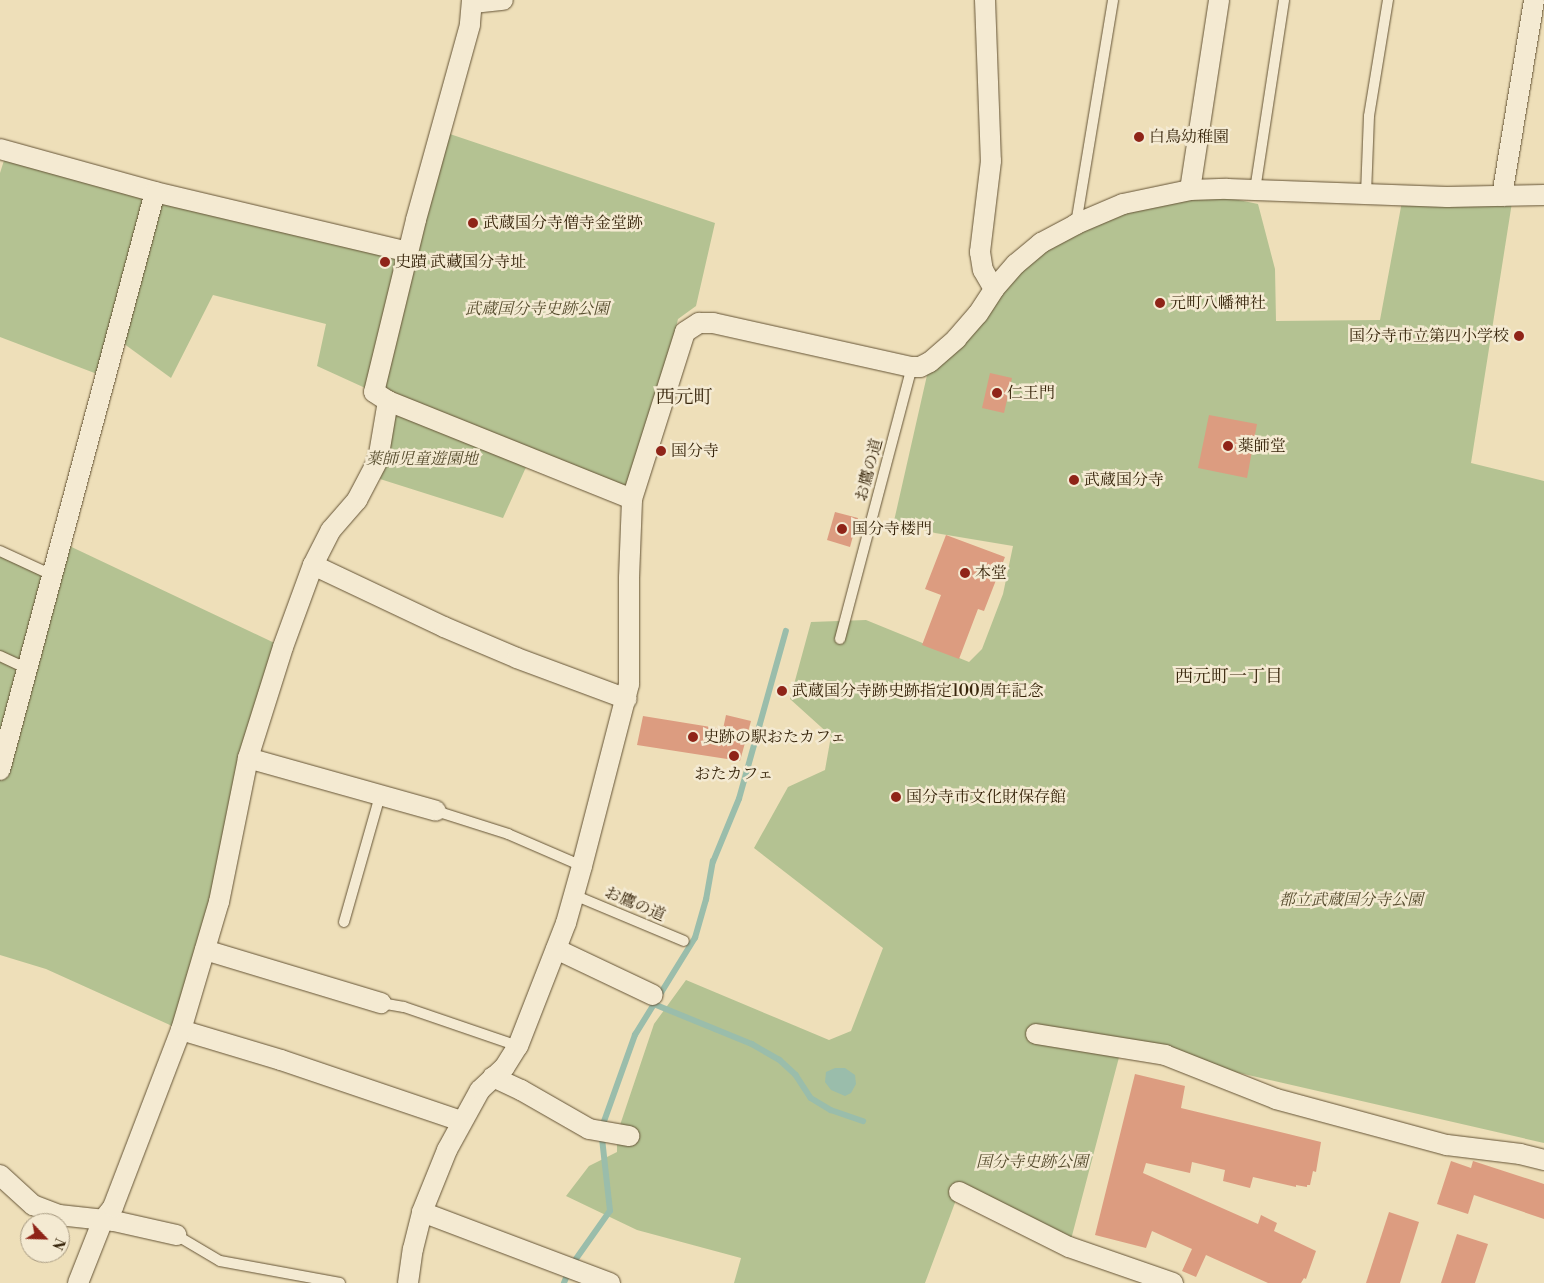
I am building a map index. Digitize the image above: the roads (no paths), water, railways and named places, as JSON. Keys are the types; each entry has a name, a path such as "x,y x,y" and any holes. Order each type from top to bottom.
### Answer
{"street":[{"path":"503,0 473,2 462,54 408,252 374,392 388,401 632,499"},
{"path":"985,0 991,161 980,252 983,270 994,289"},
{"path":"1190,190 1219,0"},
{"path":"1502,196 1534,0"},
{"path":"0,149 155,192 408,252"},
{"path":"408,1283 413,1249 422,1212 461,1121 480,1090 504,1068 518,1046 556,949 574,895 627,699 629,684 629,578 632,499 685,332 698,323 730,326 912,367 930,362 956,339 978,314 994,289 1016,264 1041,243 1076,224 1123,204 1190,190 1255,190 1447,197 1544,195"},
{"path":"1,765 155,192"},
{"path":"78,1283 103,1220 112,1207 181,1030 206,950 231,844 248,758 283,647 313,565 331,530 357,500 378,460 388,401"},
{"path":"313,565 489,647 627,699"},
{"path":"248,758 436,811"},
{"path":"556,949 653,995"},
{"path":"206,950 381,1003"},
{"path":"181,1030 281,1060 461,1121"},
{"path":"1036,1034 1165,1055 1276,1100 1447,1144 1520,1154 1544,1160"},
{"path":"492,1077 521,1090 596,1130 629,1136"},
{"path":"0,1175 33,1204 59,1215 152,1228 176,1235"},
{"path":"959,1192 1069,1247 1173,1283"},
{"path":"422,1212 610,1283"}],"lane":[{"path":"1076,224 1113,0"},
{"path":"1255,190 1284,0"},
{"path":"1366,194 1369,116 1388,0"},
{"name":"お鷹の道","path":"840,639 912,367"},
{"path":"0,552 52,575"},
{"path":"0,656 28,669"},
{"path":"344,922 380,796"},
{"path":"436,811 508,834 582,866"},
{"name":"お鷹の道","path":"574,895 684,941"},
{"path":"381,1003 404,1007 518,1046"},
{"path":"176,1235 220,1261 340,1283"}],"waterway":[{"path":"564,1283 571,1266 610,1211 601,1130 635,1035 695,938 706,900 713,862 739,799 786,631"},
{"path":"654,1004 752,1044 780,1060 796,1075 811,1098 831,1110 863,1121"}],"place":[{"name":"白鳥幼稚園","path":"1139,137"},
{"name":"武蔵国分寺僧寺金堂跡","path":"473,223"},
{"name":"史蹟 武藏国分寺址","path":"385,262"},
{"name":"元町八幡神社","path":"1160,303"},
{"name":"国分寺市立第四小学校","path":"1519,336"},
{"name":"仁王門","path":"997,393"},
{"name":"薬師堂","path":"1228,446"},
{"name":"国分寺","path":"661,451"},
{"name":"武蔵国分寺","path":"1074,480"},
{"name":"国分寺楼門","path":"842,529"},
{"name":"本堂","path":"965,573"},
{"name":"武蔵国分寺跡史跡指定100周年記念","path":"782,691"},
{"name":"史跡の駅おたカフェ","path":"693,737"},
{"name":"おたカフェ","path":"734,756"},
{"name":"国分寺市文化財保存館","path":"896,797"}],"district":[{"name":"西元町","path":"684,398"},
{"name":"西元町一丁目","path":"1229,677"}],"park label":[{"name":"武蔵国分寺史跡公園","path":"537,309"},
{"name":"薬師児童遊園地","path":"422,459"},
{"name":"都立武蔵国分寺公園","path":"1351,900"},
{"name":"国分寺史跡公園","path":"1032,1162"}]}
